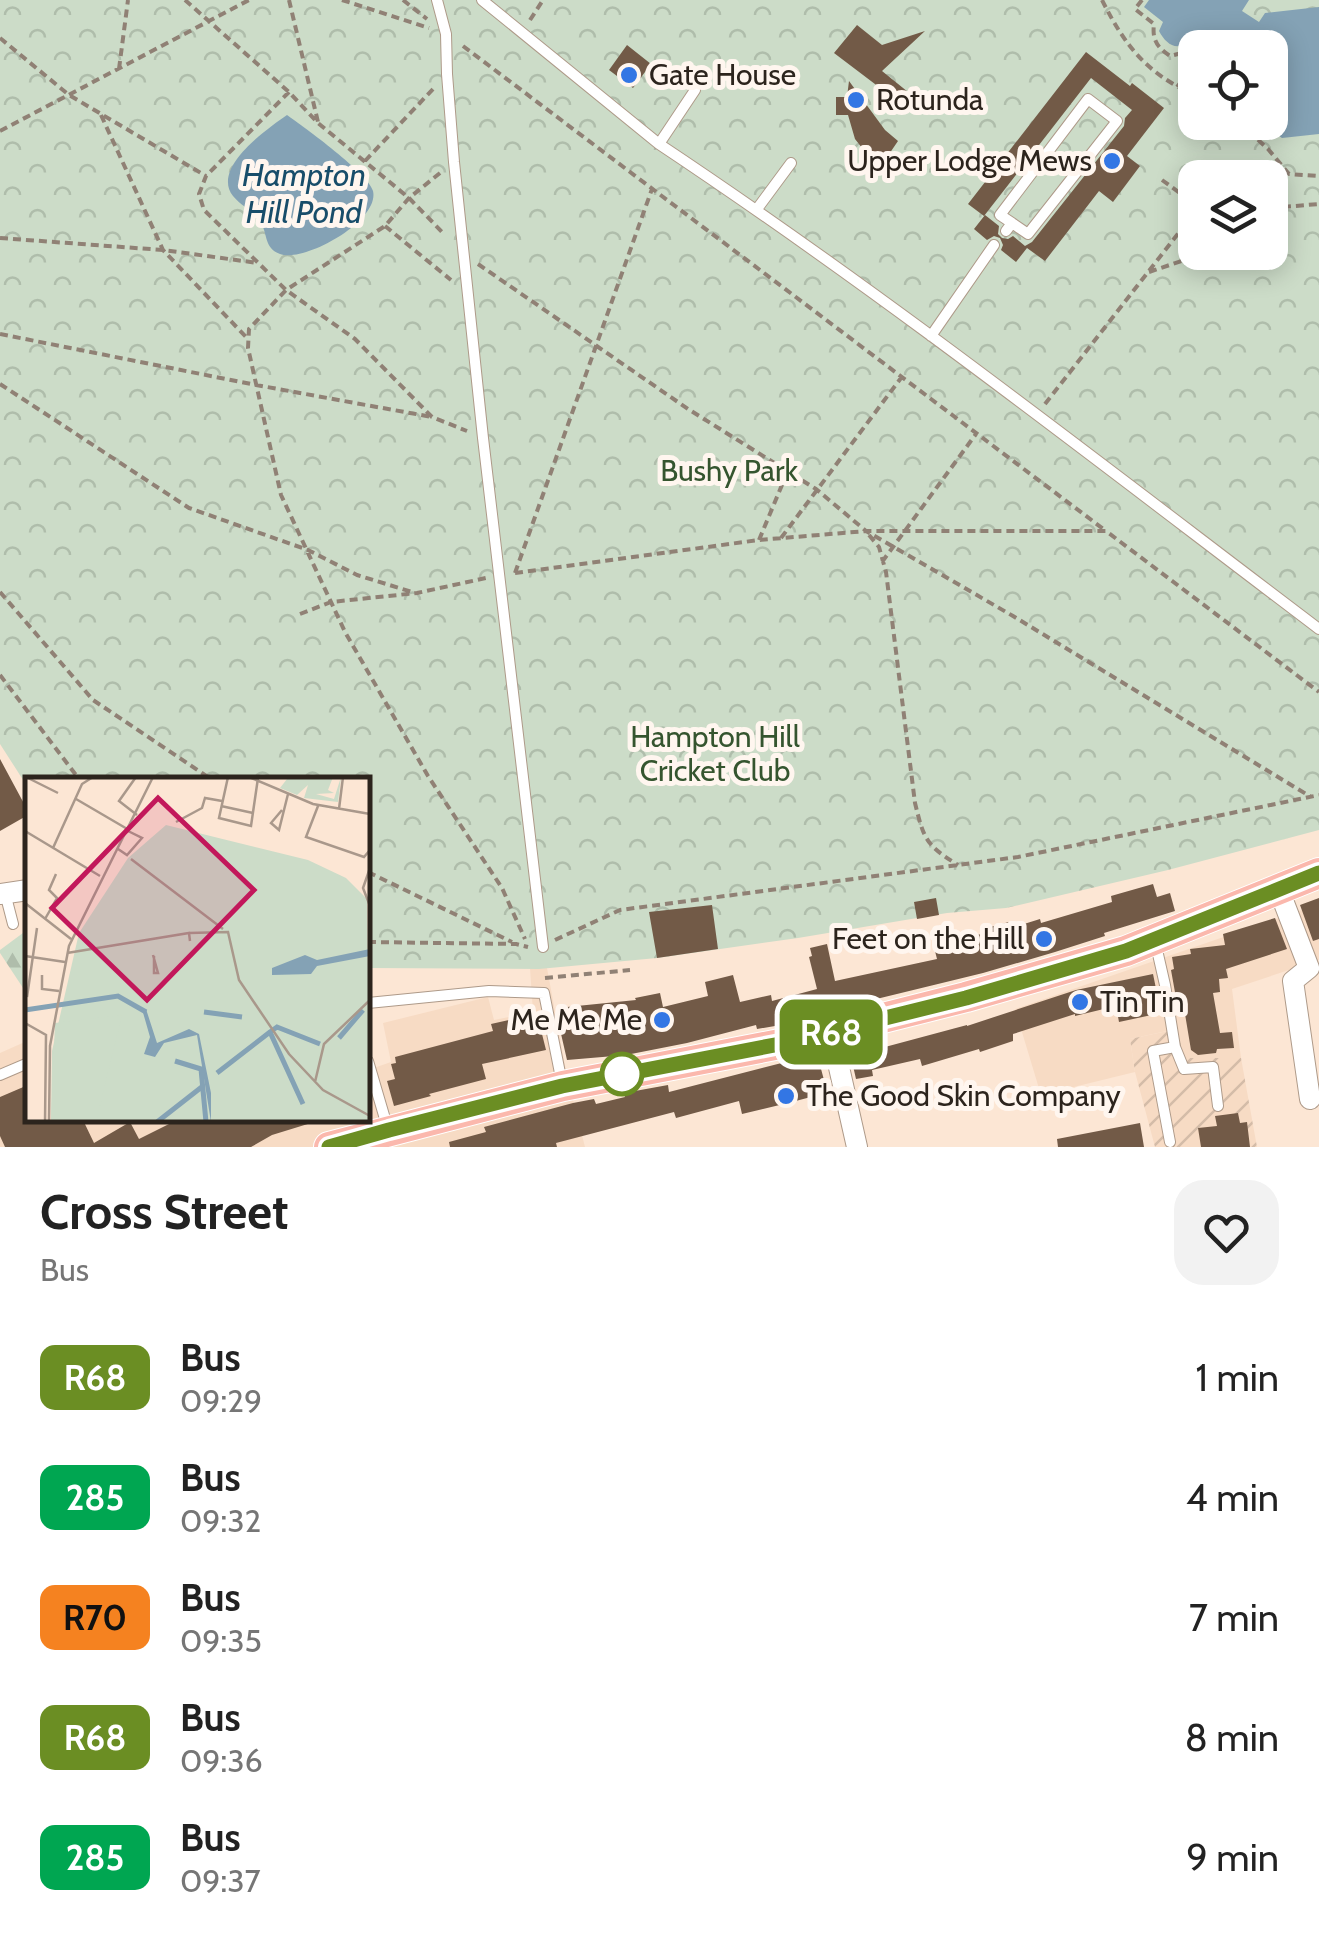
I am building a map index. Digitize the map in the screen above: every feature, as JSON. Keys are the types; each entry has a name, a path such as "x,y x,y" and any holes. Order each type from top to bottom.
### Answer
{"main road":[{"path":"329,1147 562,1086 780,1044 966,998 1126,951 1319,873"}],"street":[{"path":"1280,890 1308,968 1294,981 1310,1099"},
{"path":"832,1032 851,1146"}],"lane":[{"path":"437,0 446,34 454,162 482,438 543,947"},
{"path":"482,0 659,144 757,209 931,336 1319,629"},
{"path":"659,144 695,90"},
{"path":"1088,99 1117,121 1028,234 1009,227 1000,215 1088,99"},
{"path":"757,209 791,163"},
{"path":"931,336 994,246"},
{"path":"2,893 12,924"},
{"path":"1155,940 1175,1047 1184,1069 1213,1067 1218,1106"},
{"path":"370,1003 489,990 544,993 562,1086"},
{"path":"1170,1142 1153,1051 1175,1047"},
{"path":"0,1075 25,1064"},
{"path":"370,1075 379,1137"}],"path":[{"path":"119,69 128,0"},
{"path":"185,0 289,92 318,123 410,198 464,255 688,410 816,489 866,531 1311,797"},
{"path":"0,131 250,0"},
{"path":"289,0 318,123"},
{"path":"342,0 446,34 1319,692"},
{"path":"522,32 543,0"},
{"path":"1102,0 1126,43 1149,67 1177,87"},
{"path":"1142,0 1135,9 1154,24 1152,37 1159,48 1170,56 1178,54"},
{"path":"0,38 69,95 206,176"},
{"path":"365,162 447,74"},
{"path":"289,92 206,176 200,194 204,210 286,290 355,339 432,417"},
{"path":"101,114 163,250 248,340"},
{"path":"1258,140 1276,160"},
{"path":"370,873 529,948 502,888 428,776 346,632 281,495 248,348 249,329 286,290 385,226 410,198 454,162"},
{"path":"1288,173 1319,176"},
{"path":"1162,180 1178,192"},
{"path":"652,189 515,573 759,540 866,531 1106,531"},
{"path":"1288,207 1319,204"},
{"path":"385,226 470,296"},
{"path":"1036,415 1178,233"},
{"path":"0,238 163,250 258,263"},
{"path":"1145,274 1178,262"},
{"path":"0,334 432,417 482,438"},
{"path":"779,540 901,378"},
{"path":"0,384 188,508 308,550 357,575 416,593"},
{"path":"882,562 976,434"},
{"path":"759,540 787,473"},
{"path":"866,531 878,548 886,572 922,834 936,851 958,865"},
{"path":"300,614 331,602 416,593 499,575"},
{"path":"0,592 93,700 207,777"},
{"path":"0,675 77,777"},
{"path":"630,970 540,978 539,969 543,947 620,910 1018,857 1319,796"},
{"path":"370,942 516,944"}],"shaded area":[{"path":"1319,904 1319,960 1232,989 1241,1058 1185,1063 1176,1029 1130,1039 1135,1072 1041,1095 1015,1009"},
{"path":"530,968 547,968 585,1147 0,1147 0,1053 25,1042 25,1122 370,1122 370,1069 391,1062 383,1023 488,997 494,1020 533,1012"},
{"path":"1177,1029 1184,1058 1241,1058 1257,1147 1155,1147 1130,1039"}],"green space":[{"name":"Bushy Park","path":"0,0 1319,0 1319,830 1006,908 947,913 657,958 539,969 370,968 370,777 25,777 25,783 0,744"},
{"path":"25,931 25,991 0,953"}],"water":[{"path":"1149,0 1249,0 1242,11 1259,22 1265,13 1319,7 1319,134 1288,137 1288,30 1178,30 1178,46 1172,45 1159,31 1163,22 1144,7"},
{"name":"Hampton Hill Pond","path":"287,115 349,163 373,191 372,203 353,226 322,246 291,255 271,248 261,223 233,196 228,185 229,174 244,150"}],"building":[{"path":"857,25 882,45 925,31 882,71 908,92 900,103 834,53"},
{"name":"Gate House","path":"627,45 651,64 633,88 609,70"},
{"name":"Upper Lodge Mews","path":"1086,52 1164,108 1127,156 1140,166 1113,202 1099,191 1045,261 1027,248 1016,262 1001,250 1000,238 987,240 974,229 985,215 999,226 1002,238 1013,236 1025,246 1032,242 1124,126 1132,110 1091,78 984,216 968,204"},
{"path":"849,81 885,130 898,141 881,166 855,139 848,115 836,115 836,97 847,97"},
{"path":"0,759 25,805 25,817 0,831"},
{"path":"1153,884 1157,897 1170,893 1175,911 1055,952 775,1026 757,1029 756,1025 626,1055 567,1060 559,1025 569,1025 567,1007 636,1000 660,993 663,1007 708,996 705,982 733,975 740,1002 771,995 772,1001 817,989 810,948 827,944 835,981 937,959 935,951 961,945 959,940 992,931 990,927 1009,922 1011,928 1040,919 1041,923 1112,902 1111,896"},
{"path":"936,898 939,915 917,919 914,902"},
{"path":"1319,898 1319,939 1313,941 1300,905"},
{"path":"712,905 718,949 657,958 649,912"},
{"path":"1275,918 1287,949 1226,969 1228,978 1219,979 1220,992 1213,993 1220,1033 1232,1032 1234,1048 1198,1055 1191,1050 1184,1008 1178,1009 1172,957 1191,954 1190,949 1225,945 1223,934"},
{"path":"1153,974 1161,1013 1119,1022 1116,1006 1075,1014 1013,1034 1013,1041 980,1052 979,1049 922,1066 920,1059 872,1070 873,1076 856,1079 851,1045 883,1037 885,1047 967,1026 1076,990"},
{"path":"537,1014 546,1050 482,1064 486,1079 394,1106 387,1081 395,1079 391,1064 396,1063 395,1057 493,1031 491,1024"},
{"path":"817,1054 824,1080 819,1081 822,1094 792,1102 742,1114 739,1101 676,1118 674,1112 556,1143 557,1147 450,1147 449,1142 486,1132 484,1127 573,1103 594,1099 596,1104 625,1097 624,1093 668,1085 669,1092"},
{"path":"25,1086 25,1122 84,1122 94,1143 130,1122 139,1139 173,1122 311,1123 272,1135 251,1147 5,1147 0,1136 0,1097"},
{"path":"1238,1113 1240,1123 1247,1122 1250,1147 1201,1147 1198,1128 1217,1126 1215,1116"},
{"path":"1140,1123 1144,1147 1058,1147 1057,1139"}],"bus line":[{"name":"R68","path":"329,1147 562,1086 780,1044 966,998 1126,951 1319,873"}],"place":[{"name":"Gate House","path":"629,75"},
{"name":"Rotunda","path":"856,100"},
{"name":"Upper Lodge Mews","path":"1112,161"},
{"name":"Feet on the Hill","path":"1044,939"},
{"name":"Tin Tin","path":"1080,1002"},
{"name":"Me Me Me","path":"662,1020"},
{"name":"The Good Skin Company","path":"786,1096"}],"park label":[{"name":"Hampton Hill Cricket Club","path":"715,754"}]}
